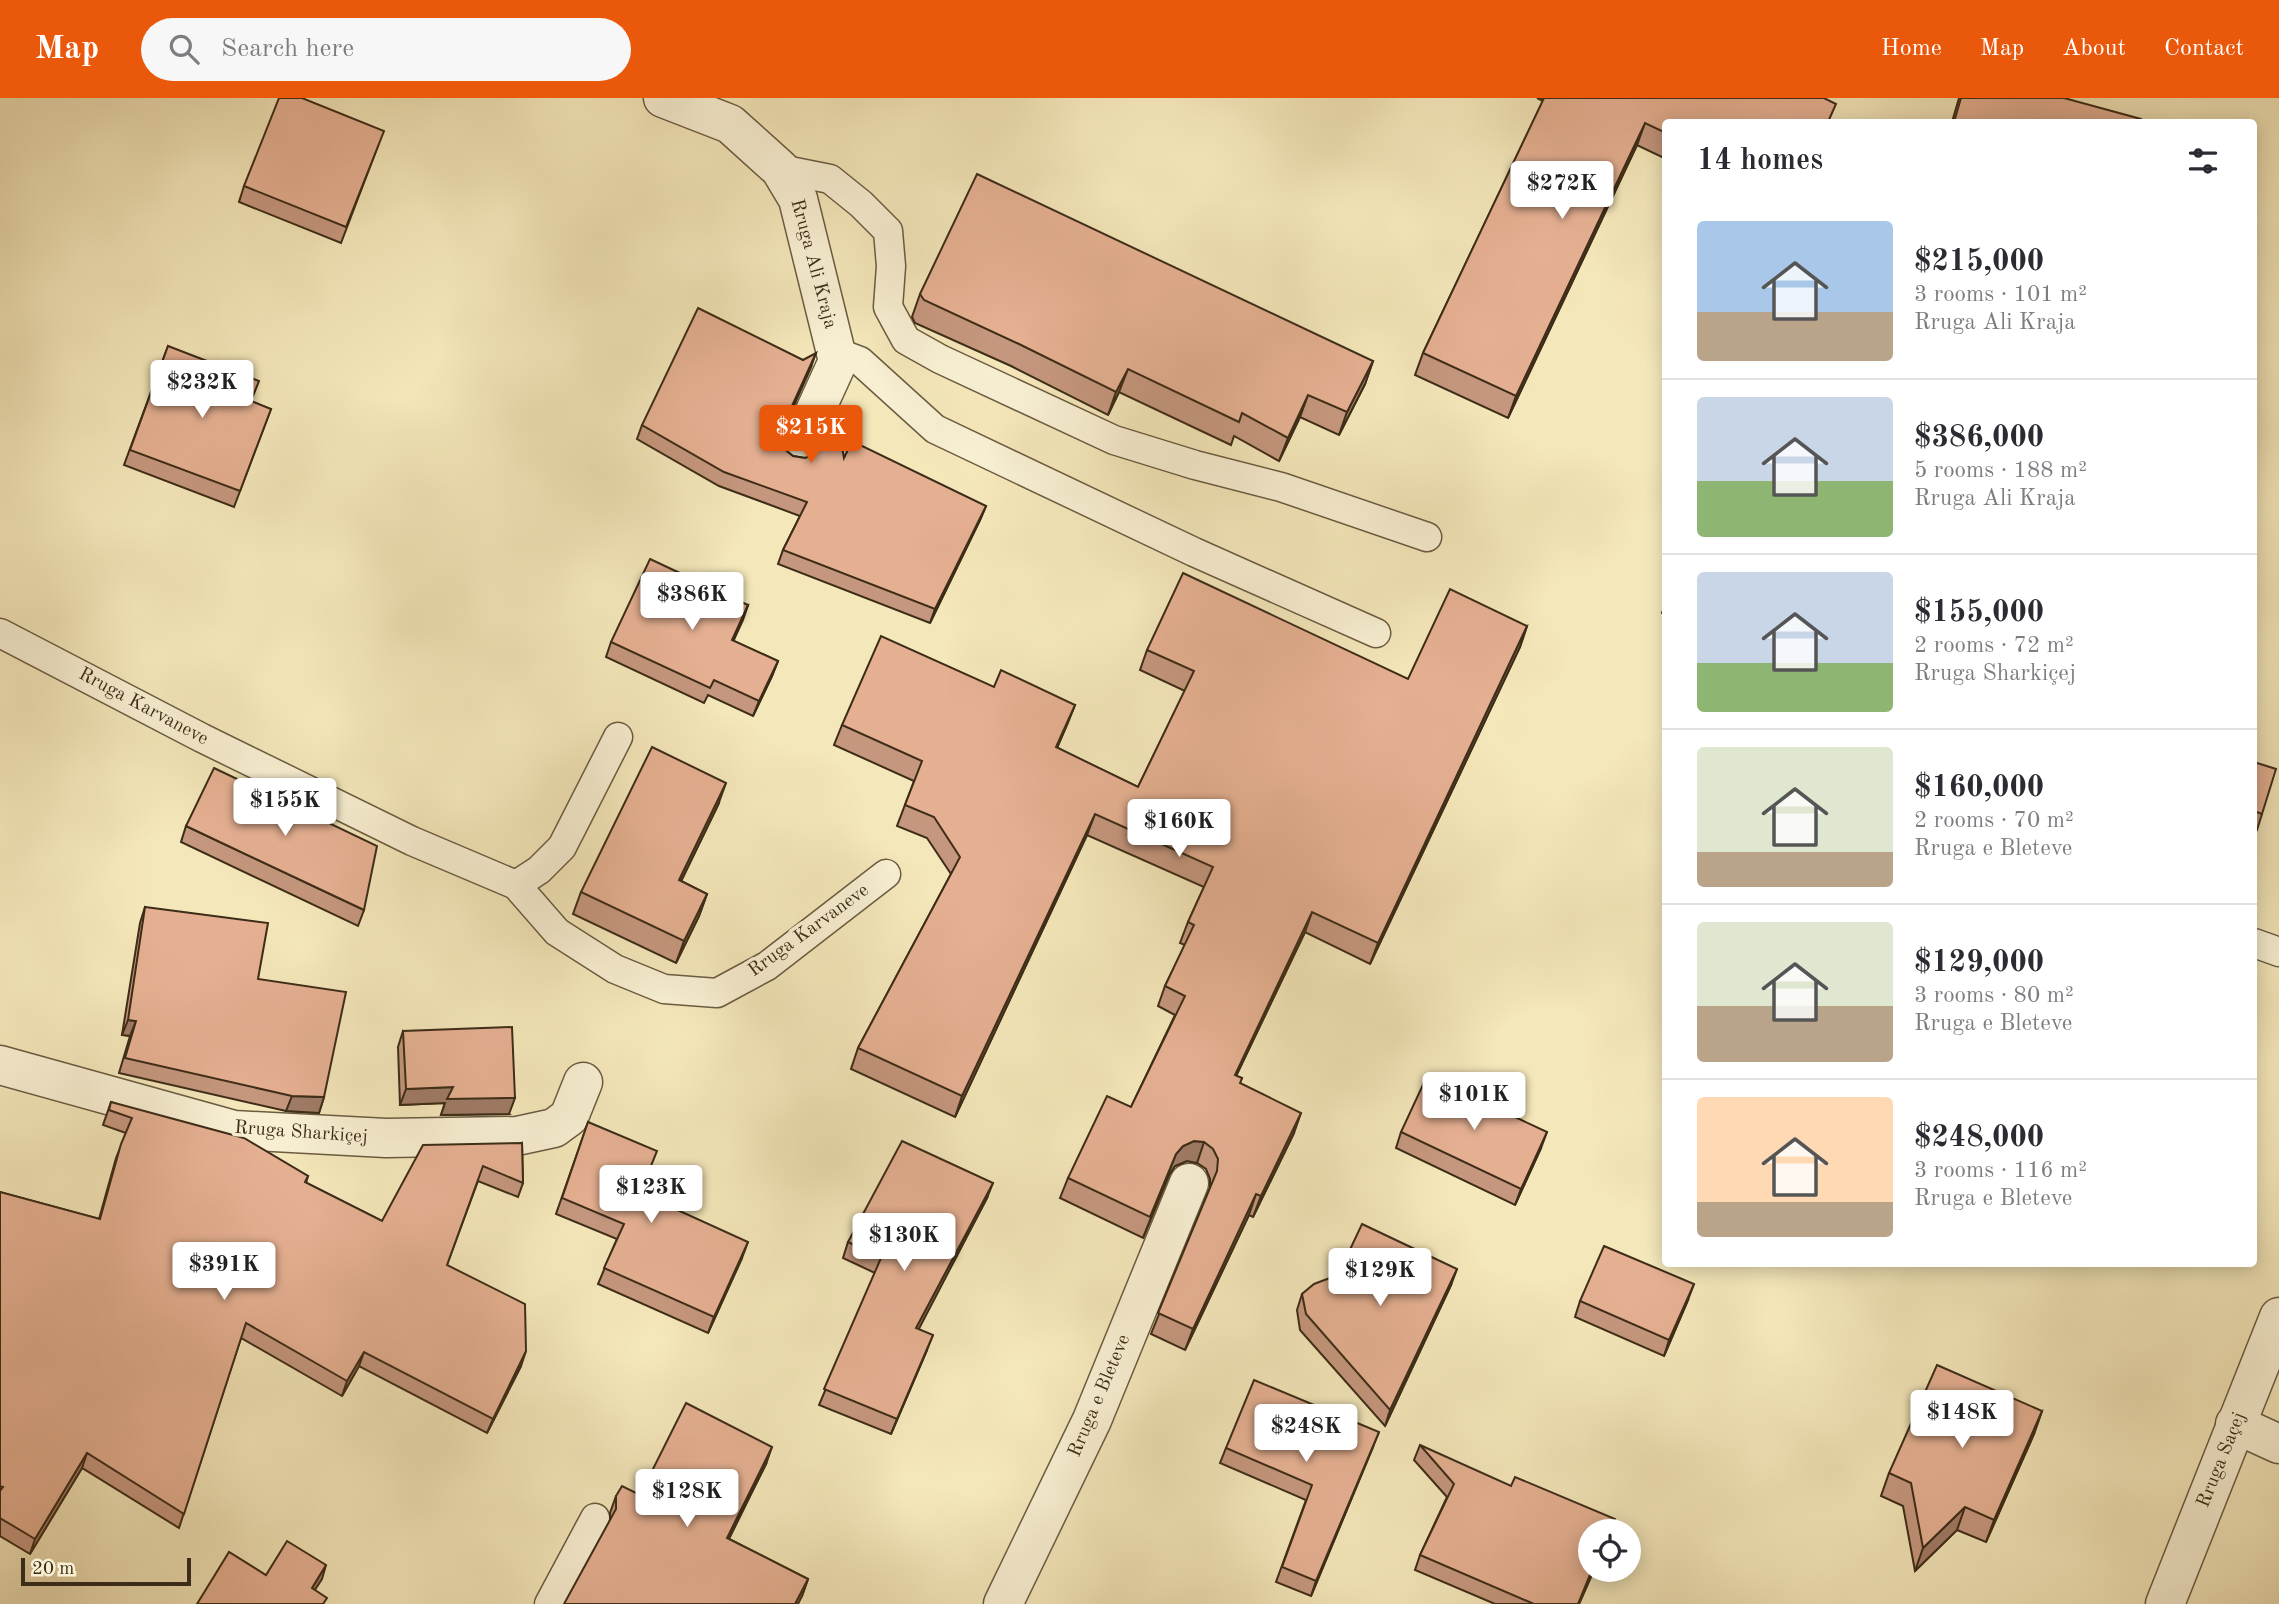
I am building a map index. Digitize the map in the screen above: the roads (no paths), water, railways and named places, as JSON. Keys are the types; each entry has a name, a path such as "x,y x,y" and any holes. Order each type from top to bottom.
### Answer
{"street":[{"name":"Rruga Ali Kraja","path":"663,98 730,124 780,169 798,199 838,361 797,451"},
{"name":"Rruga Sharkiçej","path":"0,1065 234,1130 386,1139 517,1136 554,1128 569,1117 583,1082"},
{"name":"Rruga e Bleteve","path":"1003,1604 1092,1420 1189,1183"},
{"name":"Rruga Saçej","path":"2165,1604 2279,1317"},
{"path":"2235,1424 2279,1444"}],"lane":[{"path":"780,169 830,179 888,231 891,266 888,306 906,340 1114,440 1280,487 1427,537"},
{"path":"836,352 860,361 935,429 1194,552 1376,633"},
{"name":"Rruga Karvaneve","path":"0,633 227,751 412,841 516,885 557,932 615,969 664,989 718,993 767,966 887,874"},
{"path":"516,885 539,870 562,847 618,737"},
{"path":"2257,944 2279,952"},
{"path":"549,1604 595,1518"}]}
